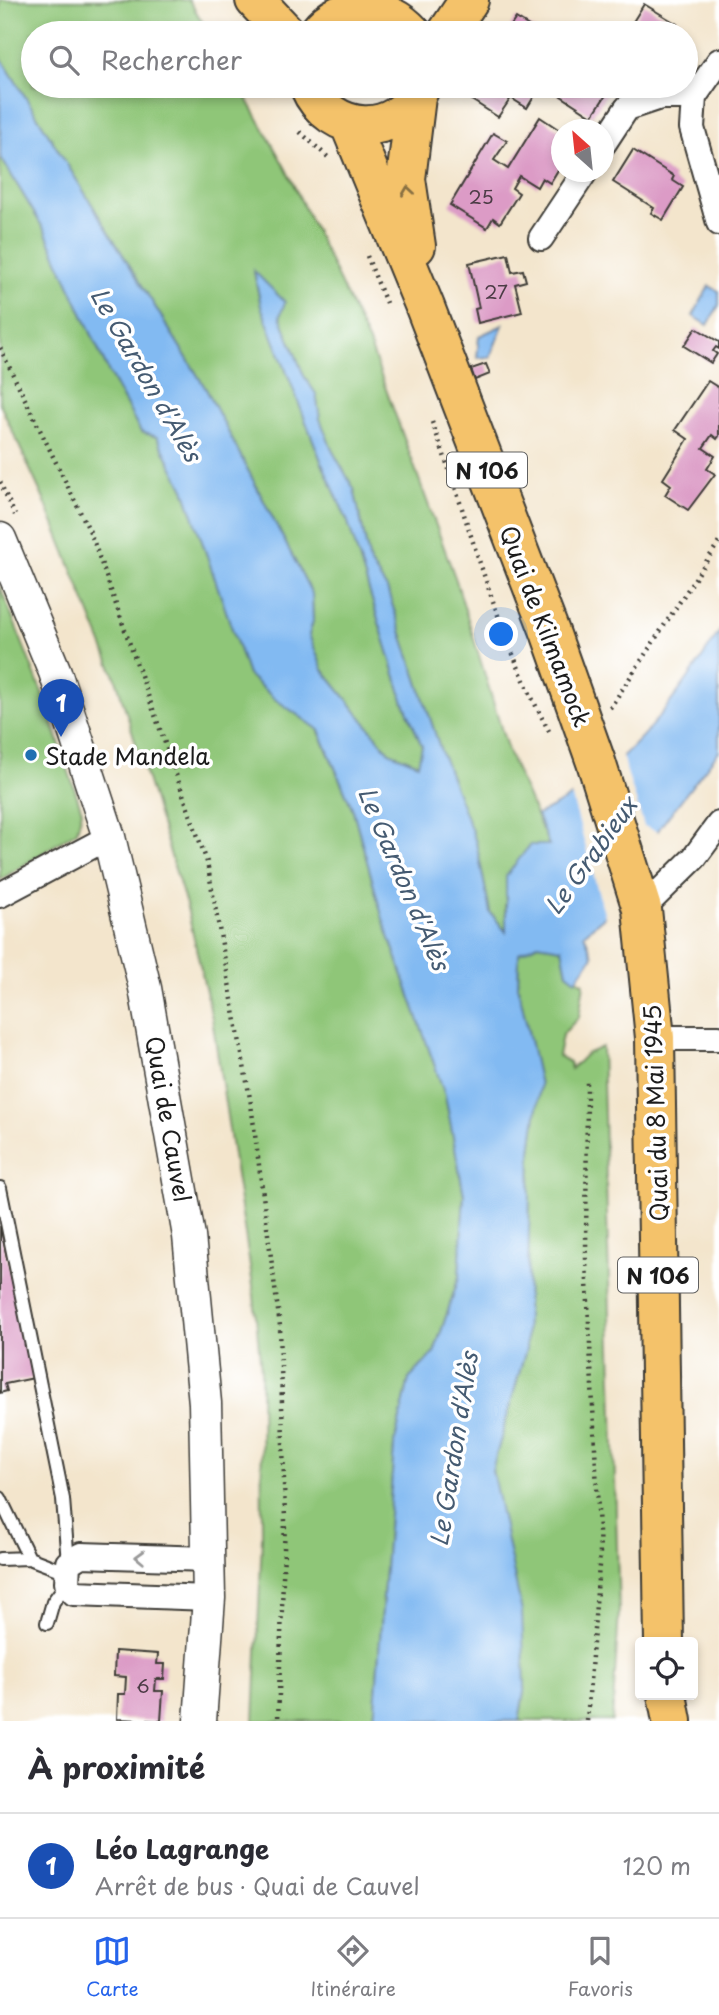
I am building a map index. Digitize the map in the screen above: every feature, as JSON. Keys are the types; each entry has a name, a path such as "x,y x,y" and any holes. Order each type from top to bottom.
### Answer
{"main road":[{"path":"256,0 275,21"},
{"path":"454,21 469,0"},
{"path":"333,21 340,15 367,5 400,21"},
{"path":"306,98 315,100 330,116 350,125 369,127 387,122 404,112 414,98"},
{"name":"Quai de Kilmamock","path":"407,308 406,179 418,98"},
{"name":"Quai de Kilmamock","path":"350,125 407,308 638,898"},
{"name":"Quai du 8 Mai 1945","path":"638,898 655,1038 664,1637"},
{"path":"668,1700 672,1721"}],"street":[{"path":"698,91 719,61"},
{"path":"614,127 626,108 657,98"},
{"path":"694,98 692,128 719,223"},
{"path":"541,238 578,182"},
{"name":"Quai de Cauvel","path":"0,539 55,672 109,837 145,988 190,1236 205,1403 209,1598 200,1721"},
{"path":"638,898 694,858 719,824"},
{"path":"0,895 109,837"},
{"path":"655,1038 719,1038"},
{"path":"208,1559 81,1555 68,1573 74,1593 209,1598"}],"lane":[{"path":"0,1188 9,1219 63,1499 68,1573 53,1601 47,1623"},
{"path":"0,1498 29,1558"},
{"path":"0,1559 29,1558 68,1573"}],"path":[{"path":"294,125 336,164"},
{"path":"366,250 407,308"},
{"path":"0,348 91,534 207,862 251,1104 280,1326 285,1522 278,1721"},
{"path":"432,421 500,621 527,690 579,746 719,542"},
{"path":"587,1080 586,1261 600,1552 587,1721"}],"green space":[{"path":"0,0 189,0 202,21 21,21 21,90 0,56"},
{"path":"26,98 247,98 286,169 369,343 456,580 509,754 549,845 505,905 507,933 490,912 476,842 442,754 387,589 370,563 354,489 332,450 320,419 316,394 304,376 280,316 284,302 254,272 261,306 348,522 404,703 422,746 419,764 389,752 323,670 309,635 313,621 312,594 206,389"},
{"path":"0,156 45,231 110,375 141,432 157,437 184,489 248,675 275,699 318,729 353,810 383,919 445,1095 464,1195 459,1277 434,1353 409,1379 394,1446 374,1721 254,1721 262,1537 261,1371 253,1286 212,1018 187,908 116,679 45,502 0,404"},
{"name":"Stade Mandela","path":"0,586 44,698 82,811 77,831 0,880"},
{"path":"538,944 562,948 567,973 584,983 579,1017 562,1035 558,1056 569,1062 571,1069 586,1054 602,1047 619,1613 612,1721 519,1721 525,1686 492,1470 526,1349 531,1151 540,1085 518,986 519,952"}],"water":[{"path":"0,56 21,90 21,98 26,98 206,389 312,594 313,621 309,635 323,670 389,752 418,764 422,746 404,703 348,522 261,306 254,271 285,302 280,316 304,376 316,394 320,419 332,450 354,489 370,563 387,589 442,754 476,842 490,912 506,932 506,876 530,845 549,845 537,815 567,799 619,760 662,713 719,632 719,751 661,826 605,916 584,934 593,956 576,980 567,973 562,948 538,944 519,953 518,986 540,1085 531,1151 526,1349 492,1470 522,1612 525,1686 519,1721 374,1721 394,1446 409,1379 434,1353 459,1277 464,1195 445,1095 383,919 353,810 319,730 275,699 248,675 184,489 157,437 141,432 110,375 45,231 0,156"},
{"path":"709,286 719,291 719,305 708,325 693,316"},
{"path":"503,325 490,357 477,358 479,336"}],"pier":[{"path":"621,753 644,826 661,833 606,920 571,794 593,780"}],"building":[{"path":"644,4 672,21 633,21"},
{"path":"471,98 511,98 498,117"},
{"path":"511,98 533,98 527,108"},
{"path":"564,98 604,98 592,116"},
{"path":"540,117 551,124 551,181 542,178 537,187 519,176 512,188 519,193 500,223 493,218 487,228 450,205 493,133 507,141 494,160 508,169"},
{"path":"633,150 674,176 672,180 683,187 663,220 651,213 654,208 614,180"},
{"path":"508,254 512,272 523,270 526,281 515,284 522,312 478,323 475,309 479,308 469,263"},
{"path":"696,328 719,342 719,349 716,347 713,351 717,354 711,363 684,346"},
{"path":"486,364 490,374 475,380 471,369"},
{"path":"708,381 719,388 719,436 717,439 712,435 703,448 715,456 707,469 715,474 688,510 665,495 671,485 663,479 688,439 675,430"},
{"path":"0,1226 34,1378 5,1384 7,1391 0,1393"},
{"path":"115,1651 158,1654 157,1664 165,1664 164,1679 156,1679 155,1691 163,1691 161,1721 117,1719 118,1694 125,1694 126,1677 114,1676"}],"place":[{"name":"Léo Lagrange","path":"61,737"},
{"name":"Stade Mandela","path":"31,755"}],"water label":[{"name":"Le Gardon d'Alès","path":"147,374"},
{"name":"Le Grabieux","path":"590,855"},
{"name":"Le Gardon d'Alès","path":"405,878"},
{"name":"Le Gardon d'Alès","path":"453,1449"}]}
